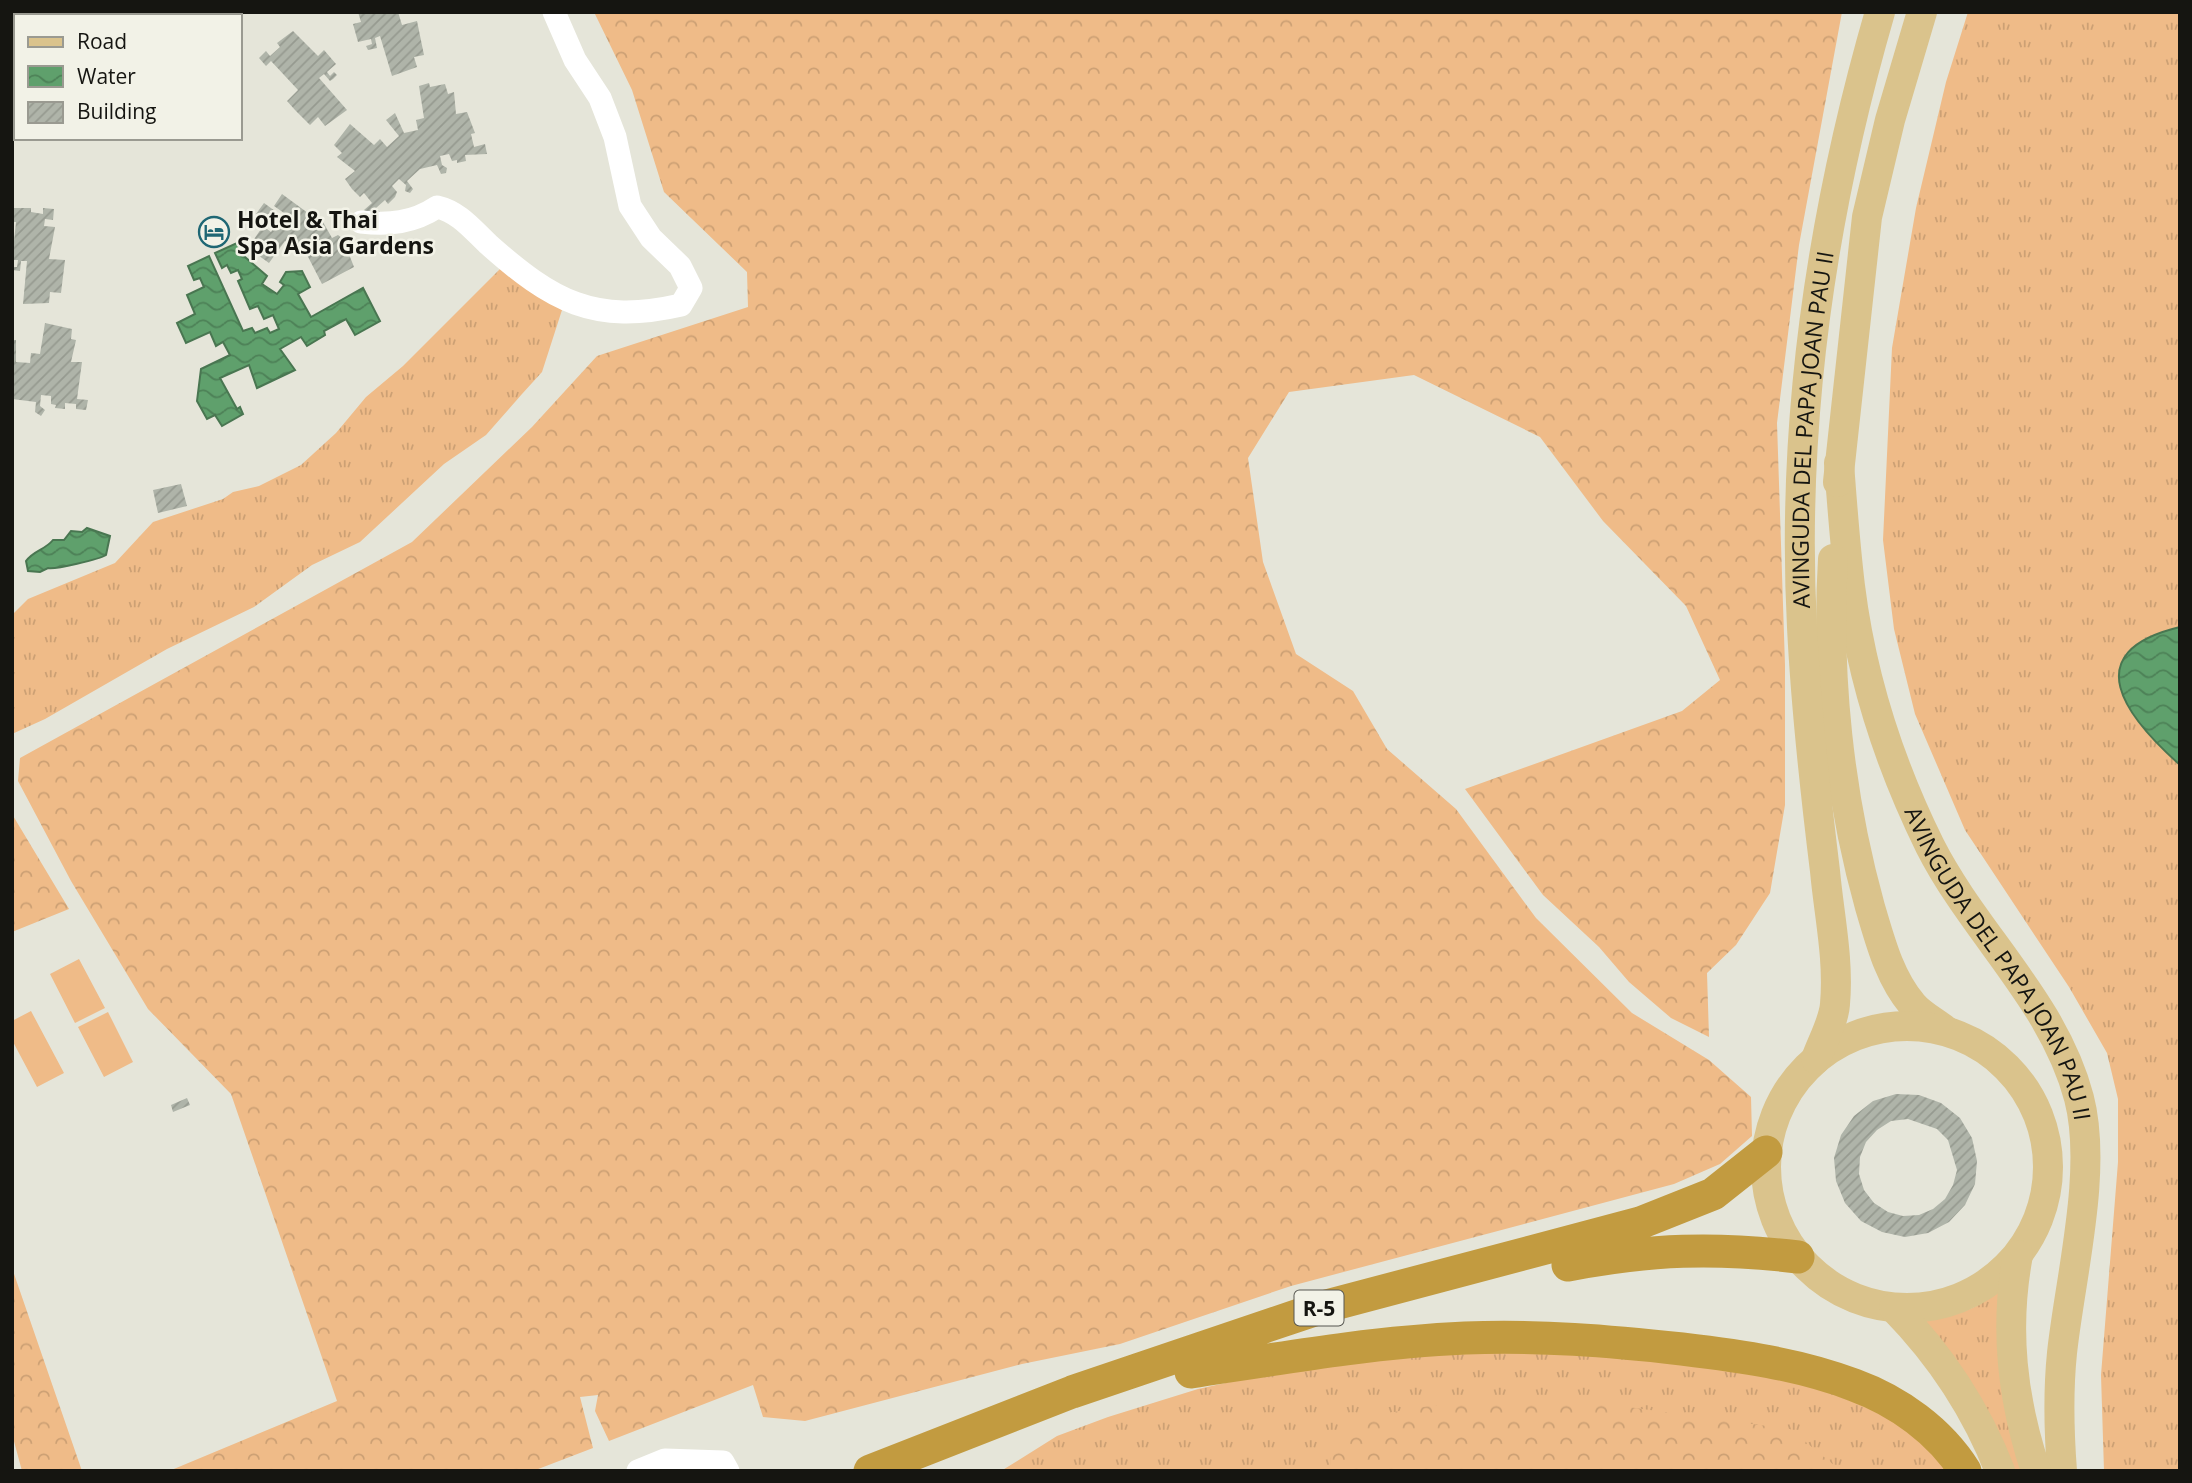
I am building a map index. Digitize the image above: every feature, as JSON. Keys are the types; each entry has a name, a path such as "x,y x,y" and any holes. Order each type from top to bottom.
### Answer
{"highway":[{"name":"R-5","path":"870,1471 1072,1392 1323,1307 1640,1223 1713,1194 1766,1152"},
{"path":"923,1471 1078,1410 1364,1317 1614,1256 1710,1249 1798,1257"},
{"path":"1191,1372 1369,1347 1465,1338 1619,1342 1721,1354 1811,1371 1856,1385 1890,1402 1927,1426 1952,1450 1965,1471"}],"main road":[{"name":"AVINGUDA DEL PAPA JOAN PAU II","path":"1816,1059 1835,1006 1833,930 1809,735 1802,625 1801,490 1804,409 1824,249 1844,149 1880,12"},
{"name":"AVINGUDA DEL PAPA JOAN PAU II","path":"1922,13 1889,120 1867,217 1839,463 1831,591 1835,702 1852,831 1884,954 1912,1005 1945,1030"},
{"name":"AVINGUDA DEL PAPA JOAN PAU II","path":"1839,463 1850,588 1877,716 1888,747 1930,846 1960,897 2038,1008 2068,1059 2080,1102 2085,1136 2083,1177 2062,1356 2062,1471"},
{"path":"1900,1026 1945,1030 1987,1050 2021,1082 2043,1123 2050,1169 2041,1215 2018,1255 1984,1286 1941,1304 1894,1308 1858,1299 1825,1282 1798,1257 1778,1225 1767,1189 1766,1152 1775,1117 1791,1085 1816,1059 1855,1035 1900,1026"},
{"path":"2018,1255 2011,1294 2009,1334 2017,1401 2036,1471"},
{"path":"1894,1308 1927,1342 1965,1399 2000,1471"}],"lane":[{"path":"361,222 386,225 421,218 437,207 453,210 534,282 566,302 604,311 645,313 681,305 691,288 680,266 651,238 630,206 615,138 600,98 575,60 554,12"},
{"path":"638,1471 666,1460 723,1462 728,1471"}],"green space":[{"path":"594,12 1842,12 1799,245 1777,423 1785,665 1785,805 1770,893 1736,945 1707,973 1709,1037 1671,1018 1629,982 1599,947 1543,895 1465,789 1682,711 1720,680 1686,606 1603,521 1540,437 1414,375 1289,392 1248,458 1263,562 1296,654 1353,691 1387,749 1456,809 1536,918 1632,1013 1709,1060 1751,1097 1752,1136 1720,1164 1674,1184 1291,1286 1120,1344 1022,1364 805,1421 763,1417 753,1385 609,1441 595,1411 598,1395 580,1397 593,1448 533,1471 169,1471 337,1401 231,1094 148,1009 71,881 18,781 20,758 412,542 532,427 597,356 748,307 747,272 664,192 632,90"},
{"path":"1968,12 2180,12 2180,1471 2104,1471 2101,1375 2118,1162 2118,1099 2107,1053 2069,987 1965,830 1915,714 1894,629 1883,540 1892,348 1916,208 1946,82"},
{"path":"503,266 562,310 542,372 486,435 444,464 360,542 312,565 254,607 167,649 45,719 12,734 12,615 28,599 115,563 153,522 223,499 233,492 259,486 301,465 336,433 366,397 403,366"},
{"path":"12,814 69,909 12,932"},
{"path":"79,959 105,1008 75,1023 50,974"},
{"path":"31,1011 64,1073 37,1087 12,1040 12,1021"},
{"path":"108,1012 133,1062 104,1077 78,1027"},
{"path":"12,1268 82,1471 22,1471 12,1434"},
{"path":"2000,1290 2026,1471 2011,1471 1924,1318 1965,1311"},
{"path":"1578,1348 1826,1385 1921,1434 1956,1471 1001,1471 1057,1436 1108,1417 1198,1389 1271,1373 1352,1358"},
{"path":"1555,1397 1790,1429 1841,1471 1330,1471 1334,1444 1348,1429 1372,1418 1436,1405"}],"water":[{"path":"237,243 245,257 267,276 262,284 277,294 284,285 280,282 286,272 302,271 310,287 298,294 311,317 363,288 380,321 355,335 346,319 324,331 325,335 307,346 301,337 280,349 295,370 257,388 249,365 220,378 237,409 240,407 243,414 222,426 215,415 207,419 197,401 201,369 230,355 223,342 216,346 210,332 186,343 177,323 195,314 187,295 204,287 200,278 194,280 188,266 209,256 243,331 252,328 255,333 267,328 270,333 279,329 273,315 264,319 258,306 250,309 238,281 242,279 238,270 231,273 227,265 222,268 215,253"},
{"path":"87,528 110,536 106,555 40,572 28,571 26,561 32,554 53,540 64,540 71,531 82,532"},
{"path":"2180,627 2180,765 2142,727 2129,707 2120,687 2120,669 2128,652 2148,638"}],"building":[{"path":"12,12 159,12 14,14 12,75"},
{"path":"358,12 398,12 402,25 417,21 424,55 414,57 417,67 392,76 380,36 375,38 377,48 368,50 366,46 372,44 371,39 358,42 353,24 361,22"},
{"path":"293,31 318,56 324,50 336,64 327,72 330,76 334,72 337,75 333,79 330,81 324,74 319,78 347,110 325,126 318,117 310,125 295,110 287,101 298,90 271,61 266,66 259,58 266,51 270,56 280,47 277,43"},
{"path":"429,83 430,87 445,84 448,94 454,92 456,114 467,112 475,133 471,134 474,147 485,144 487,154 465,155 466,161 457,163 457,160 452,161 449,154 440,156 442,165 447,168 446,173 441,174 437,165 420,169 407,181 413,189 410,193 405,191 406,185 399,179 392,186 397,192 395,197 388,204 385,200 376,208 380,212 372,219 364,210 372,203 364,193 360,197 345,179 355,171 337,157 342,153 334,145 350,124 374,145 380,139 387,147 399,136 386,120 395,113 404,133 418,130 416,120 424,118 419,86"},
{"path":"282,194 312,216 307,224 311,228 323,222 332,238 338,235 343,239 354,267 322,284 304,249 299,251 285,241 269,263 248,248 263,226 271,232 284,213 274,206"},
{"path":"264,203 275,211 267,222 256,214"},
{"path":"12,208 31,208 31,212 43,214 43,208 54,209 53,220 45,219 44,226 55,227 49,259 65,260 61,293 50,292 49,303 23,304 27,261 21,261 20,271 12,270 12,267 17,267 18,260 12,260 16,222 12,222"},
{"path":"45,323 72,329 71,339 76,340 71,362 82,362 77,399 88,400 86,410 76,409 76,404 65,403 65,409 55,408 56,405 51,404 51,396 41,395 40,406 45,410 41,416 35,412 36,402 12,399 12,340 16,340 16,362 30,363 31,353 40,354"},
{"path":"181,484 187,506 158,513 153,490"},
{"path":"1896,1094 1919,1095 1941,1103 1960,1118 1972,1138 1977,1161 1975,1184 1965,1205 1949,1222 1928,1233 1905,1237 1882,1232 1861,1221 1845,1203 1836,1181 1834,1158 1841,1135 1854,1116 1873,1101","holes":["1908,1119 1937,1129 1948,1140 1957,1170 1945,1199 1933,1209 1919,1215 1903,1216 1888,1212 1874,1203 1864,1190 1859,1174 1860,1157 1866,1142 1877,1130 1891,1121"]},
{"path":"187,1098 190,1105 173,1112 171,1105"}],"place":[{"name":"Hotel & Thai Spa Asia Gardens","path":"214,232"}]}
